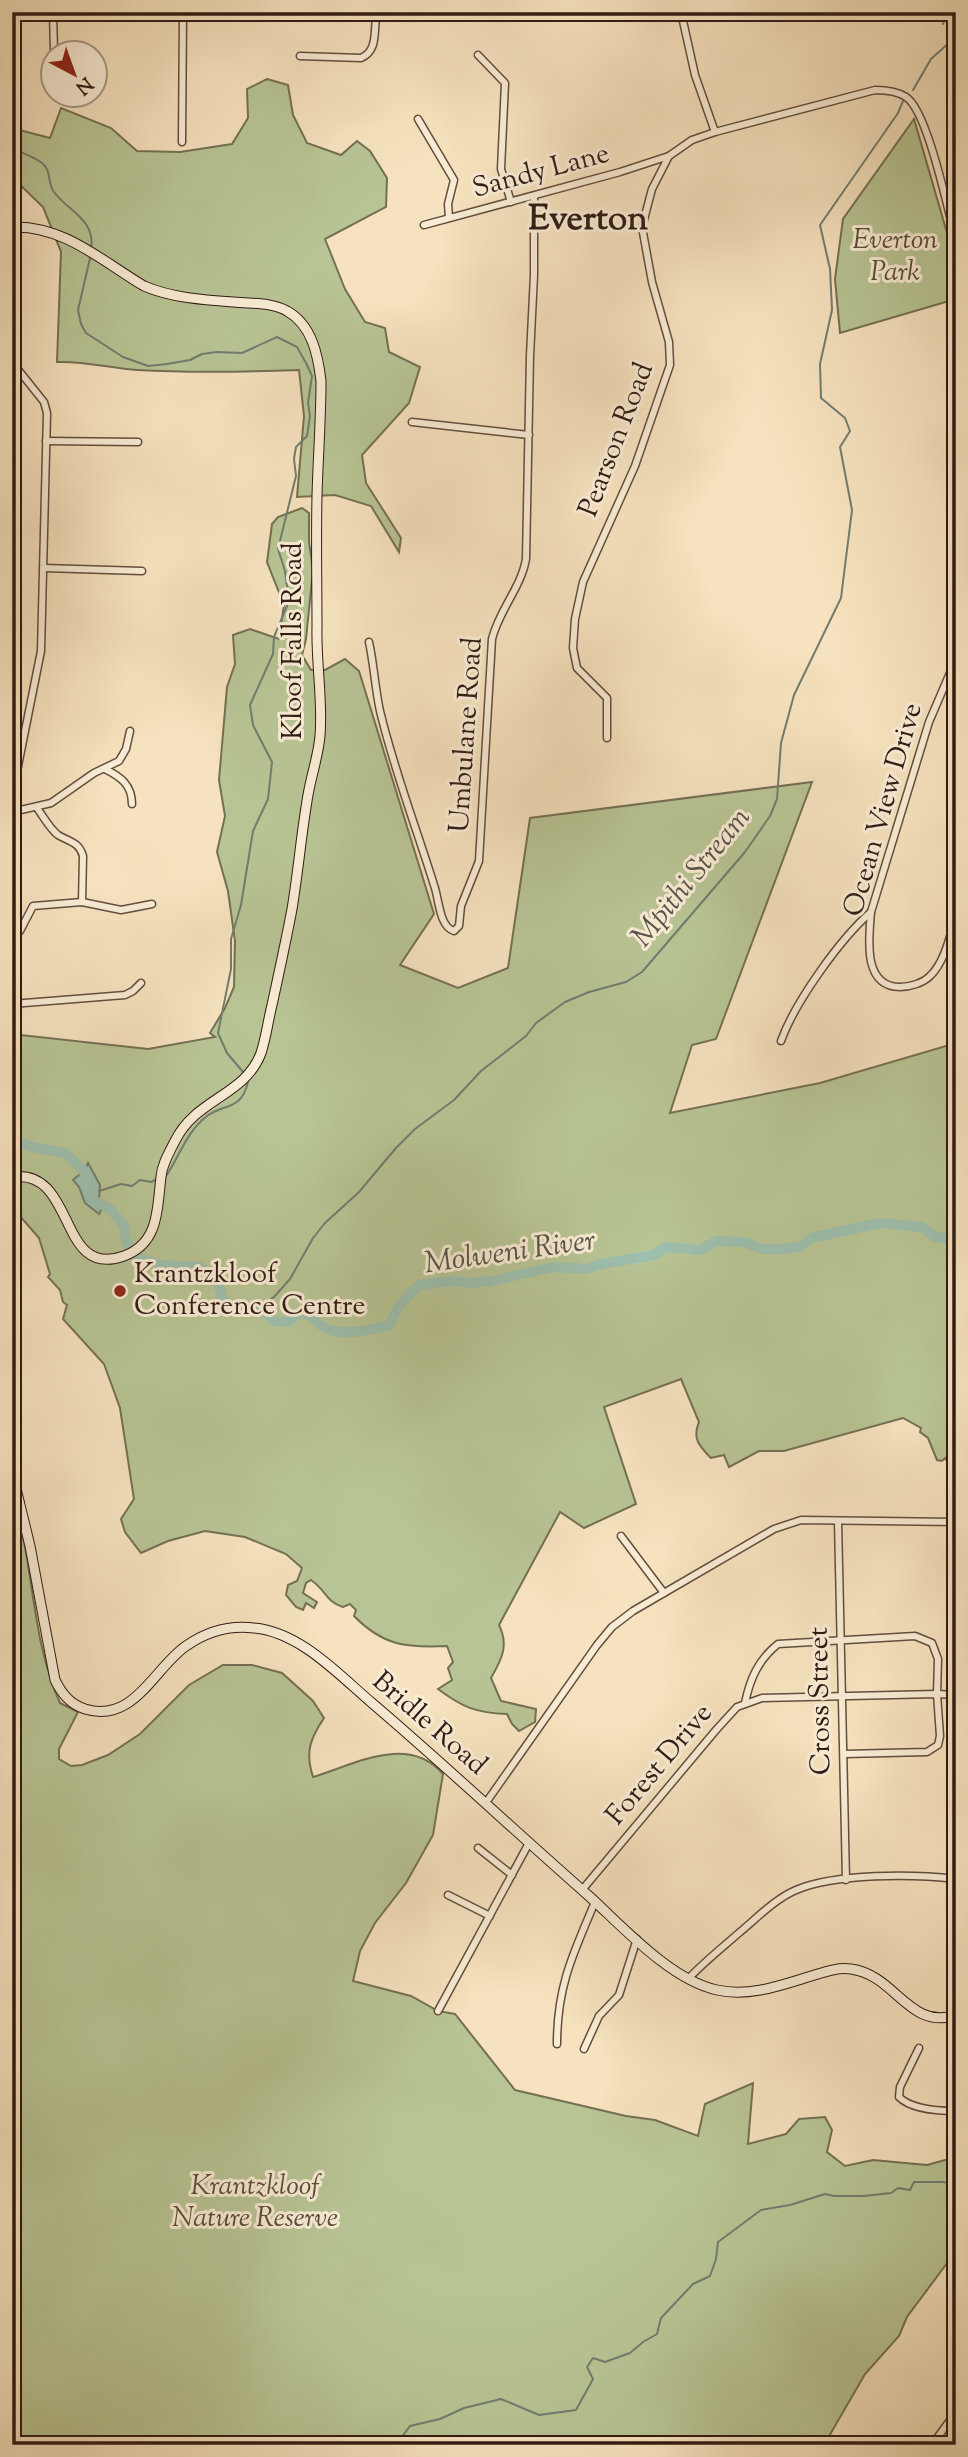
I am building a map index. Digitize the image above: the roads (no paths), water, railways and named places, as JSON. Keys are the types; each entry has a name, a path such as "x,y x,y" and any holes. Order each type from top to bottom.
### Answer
{"main road":[{"name":"Kloof Falls Road","path":"12,227 52,231 156,291 214,301 274,305 285,309 299,321 312,340 319,361 321,381 317,625 320,738 307,798 286,943 260,1055 246,1077 184,1124 165,1161 160,1206 152,1229 132,1252 104,1258 82,1250 51,1192 33,1180 12,1177"},
{"name":"Bridle Road","path":"12,1472 30,1546 55,1679 70,1701 100,1712 117,1709 136,1697 178,1652 200,1638 234,1628 261,1629 284,1636 320,1660 380,1710 636,1939 688,1979 715,1990 742,1992 775,1987 831,1970 850,1969 876,1978 926,2017 941,2019 956,2015"}],"street":[{"path":"53,12 54,38"},
{"path":"182,142 183,12"},
{"path":"300,56 361,58 367,55 374,47 377,12"},
{"path":"681,12 695,75 715,132"},
{"path":"478,55 505,83 502,169 511,202"},
{"path":"668,156 692,139 715,132 875,90 887,90 905,96 921,120 937,167 956,240"},
{"path":"418,119 453,180 449,218"},
{"name":"Sandy Lane","path":"425,225 668,156"},
{"name":"Pearson Road","path":"607,738 607,698 577,668 573,648 575,619 583,582 635,466 670,365 669,342 652,282 642,227 652,189 668,156"},
{"name":"Umbulane Road","path":"369,642 380,711 438,896 444,925 454,931 459,926 461,906 479,861 492,639 499,618 522,575 526,559 534,196"},
{"path":"12,362 44,402 47,413 40,651 12,796"},
{"path":"412,422 529,435"},
{"path":"46,441 138,442"},
{"path":"44,568 142,571"},
{"name":"Ocean View Drive","path":"956,660 929,722 871,912 869,943 873,969 883,982 896,987 907,986 930,976 938,965 956,916"},
{"path":"12,812 37,808 63,796 94,773 105,769 123,756 130,731"},
{"path":"105,769 126,783 130,789 132,804"},
{"path":"37,808 57,834 73,841 81,850 82,902"},
{"path":"20,931 33,906 82,902 121,910 152,904"},
{"path":"781,1041 796,1007 857,924 871,912"},
{"path":"12,1004 125,995 141,984"},
{"path":"485,1804 604,1635 622,1618 774,1528 801,1520 956,1522"},
{"name":"Cross Street","path":"838,1521 846,1880"},
{"path":"621,1536 664,1593"},
{"path":"745,1703 754,1670 778,1644 915,1636 932,1643 939,1659 938,1745 934,1749 915,1753 844,1754"},
{"name":"Forest Drive","path":"582,1890 737,1707 762,1698 956,1695"},
{"path":"438,2011 530,1843"},
{"path":"478,1848 512,1875"},
{"path":"688,1979 786,1895 819,1883 846,1880 908,1877 956,1879"},
{"path":"448,1895 490,1916"},
{"path":"558,2044 558,2008 563,1981 595,1902"},
{"path":"584,2049 599,2016 619,1995 636,1939"},
{"path":"919,2048 904,2076 899,2097 911,2104 956,2111"},
{"path":"932,2445 956,2412"}],"waterway":[{"name":"Mpithi Stream","path":"943,24 948,12"},
{"name":"Mpithi Stream","path":"913,90 931,59 950,42"},
{"name":"Mpithi Stream","path":"261,1306 274,1297 290,1279 313,1238 325,1223 359,1192 415,1129 454,1100 481,1071 526,1036 536,1023 565,1002 626,982 642,972 745,852 770,816 777,799 781,743 794,695 841,598 852,510 840,447 850,431 845,418 821,398 820,364 832,310 830,269 820,225 898,113 903,101"},
{"path":"12,148 35,158 45,166 54,192 85,223 91,239 91,249"},
{"path":"91,254 78,310 81,324 86,333 123,357 148,366 167,364 190,360 202,354 242,353 277,337 297,347 312,376 307,436 296,447 296,476 278,549 285,571 289,601 274,637 273,654 250,705 253,725 272,762 268,799 253,831 241,905 231,939 231,969 218,1033 227,1053 243,1072"},
{"path":"166,1176 200,1122 214,1112 237,1102 248,1082"},
{"name":"Molweni River","path":"12,1140 65,1153 84,1171 86,1182"},
{"path":"99,1191 121,1184 132,1186 140,1180 151,1182 157,1179"},
{"name":"Molweni River","path":"92,1197 110,1209 124,1226 126,1240 136,1257 160,1265 200,1267 218,1281 223,1301 236,1307 261,1306 274,1321 288,1322 305,1309 323,1326 342,1332 388,1326 400,1305 419,1285 452,1281 492,1281 553,1267 587,1269 654,1255 666,1247 700,1250 717,1241 744,1242 762,1249 800,1247 811,1238 880,1223 922,1227 935,1237 956,1239"},
{"path":"396,2445 410,2426 501,2399 539,2415 576,2410 593,2379 587,2367 593,2358 605,2362 630,2353 657,2334 661,2318 693,2284 710,2276 718,2242 761,2210 790,2205 825,2194 864,2196 891,2193 898,2188 910,2190 914,2182 956,2184"},
{"path":"64,2445 109,2438 153,2445"}],"place":[{"name":"Krantzkloof Conference Centre","path":"120,1291"}],"district":[{"name":"Everton","path":"588,220"}],"park label":[{"name":"Everton Park","path":"895,257"},
{"name":"Krantzkloof Nature Reserve","path":"255,2203"}]}
